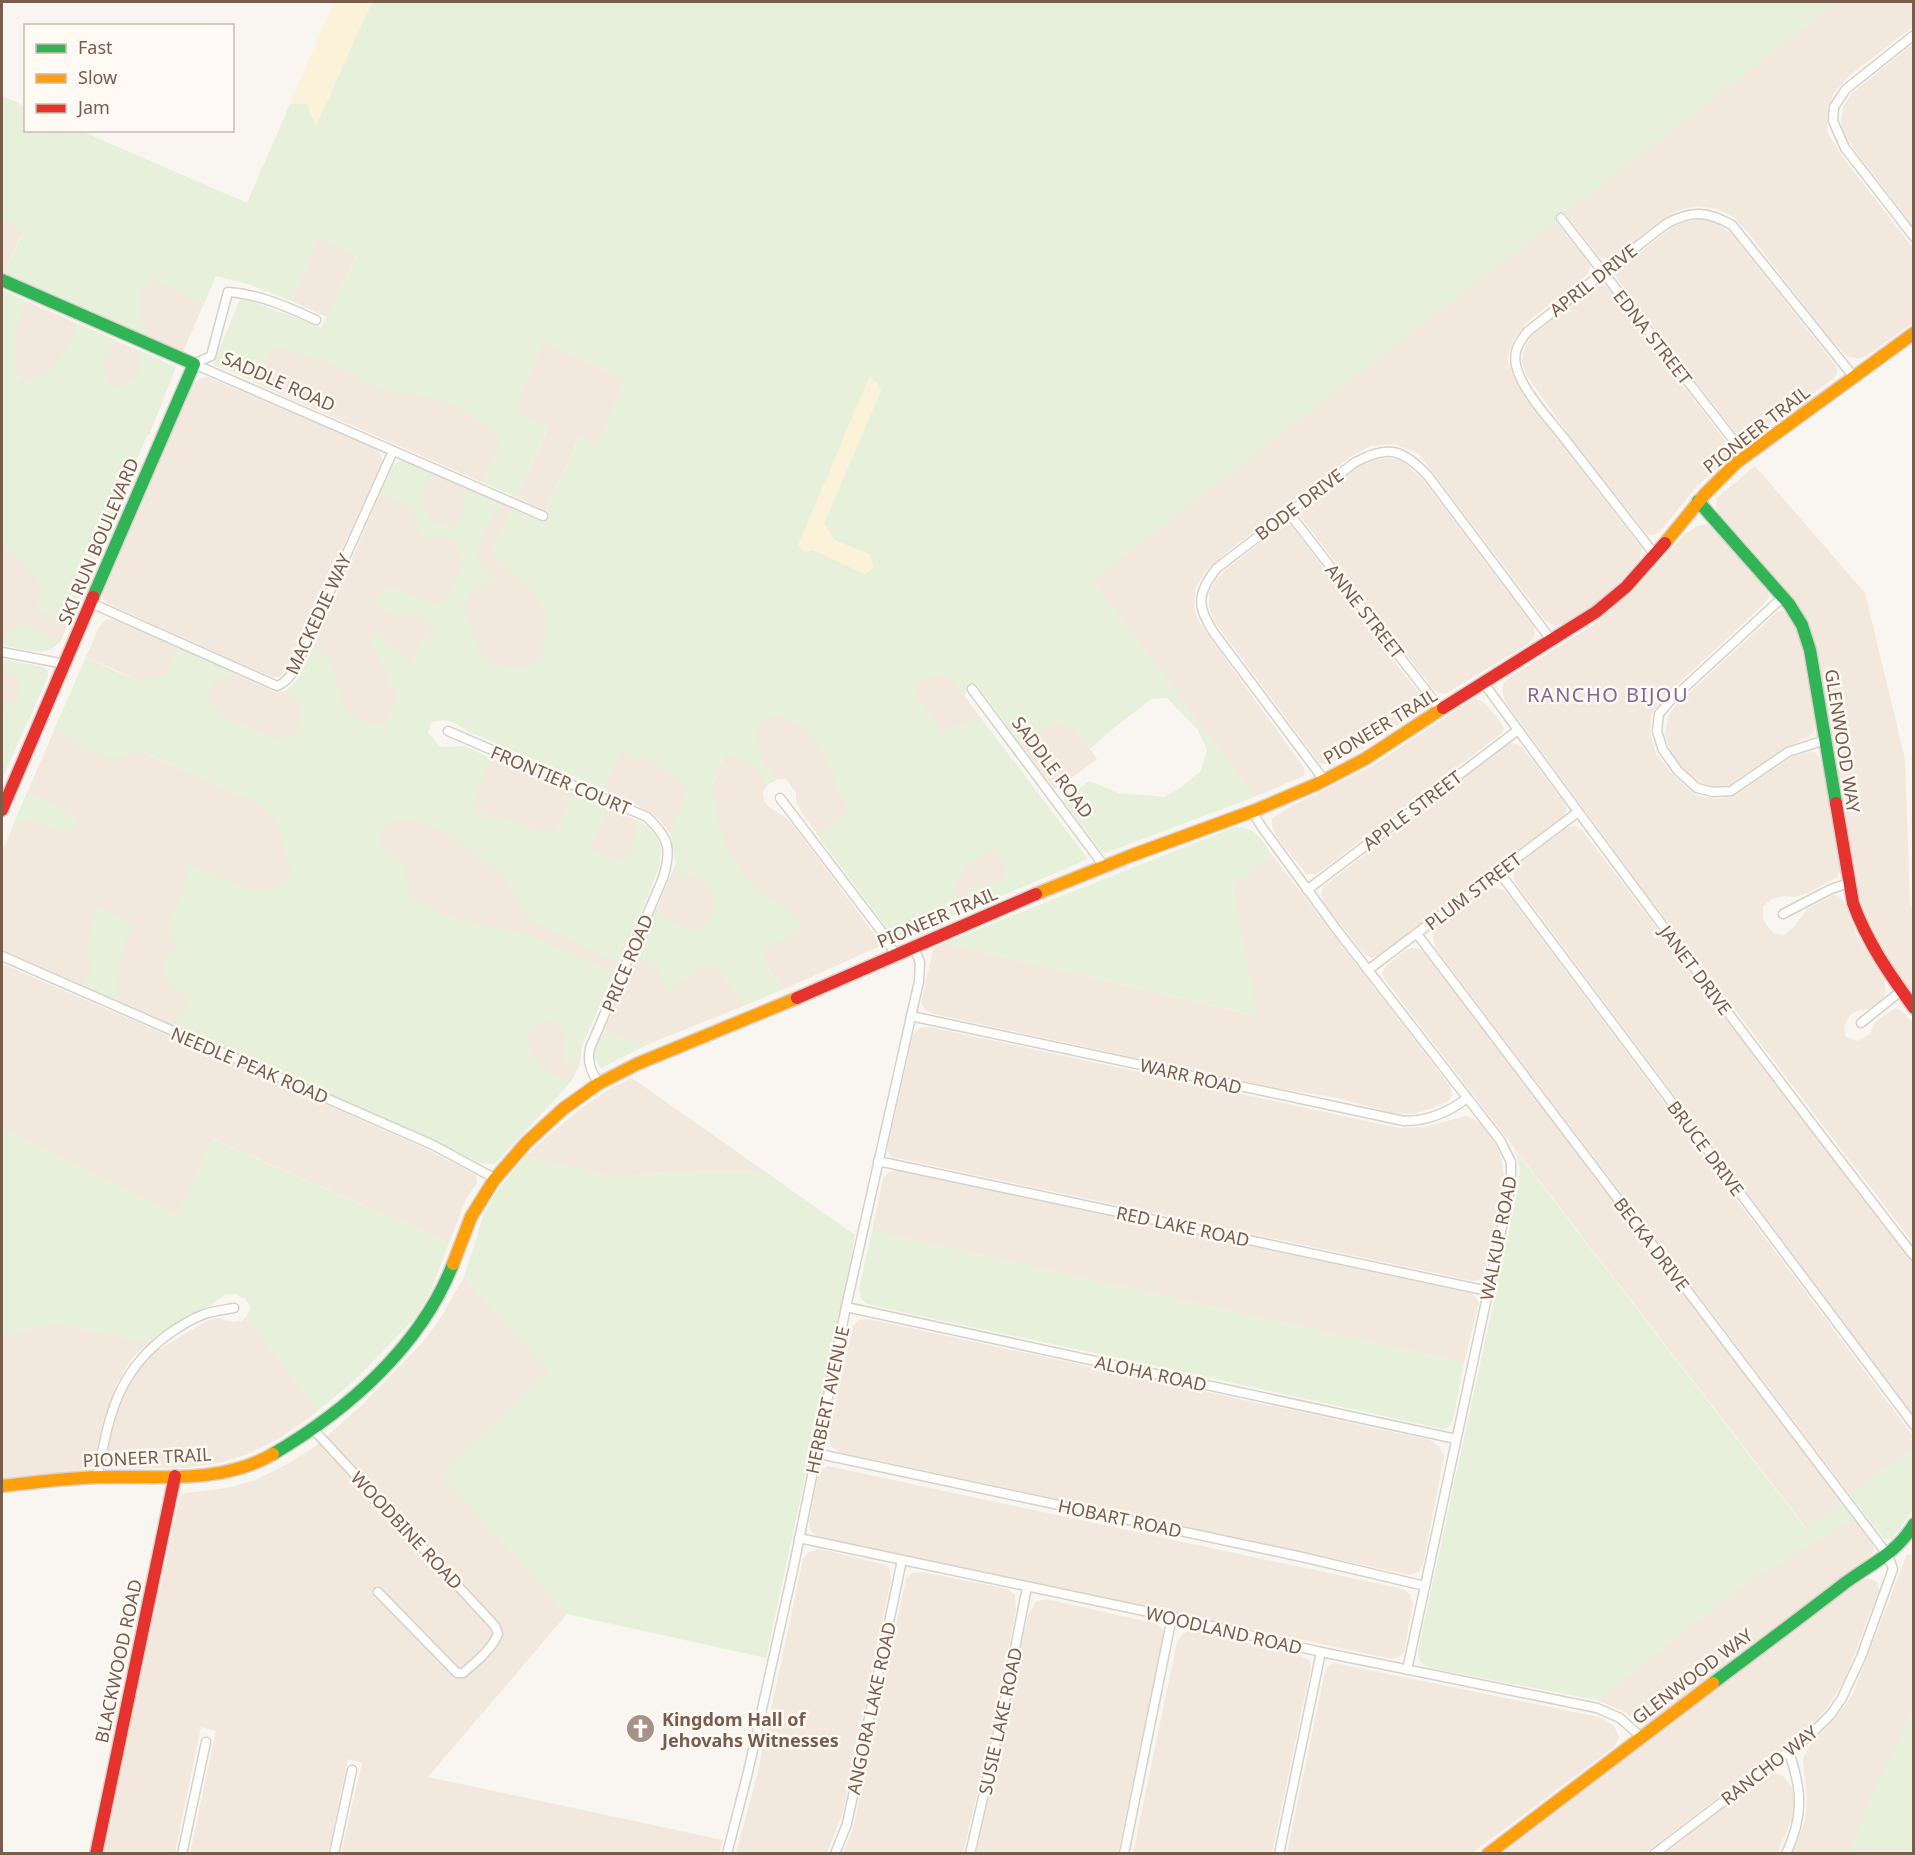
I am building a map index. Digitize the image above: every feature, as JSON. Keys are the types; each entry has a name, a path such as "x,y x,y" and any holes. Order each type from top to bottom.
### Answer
{"main road":[{"name":"SADDLE ROAD","path":"2,280 195,364"},
{"name":"PIONEER TRAIL","path":"2,1486 97,1477 212,1474 243,1467 267,1457 312,1428 345,1402 408,1340 432,1308 472,1216 496,1179 545,1125 599,1084 657,1055 730,1027 1104,866 1252,811 1324,780 1382,749 1483,682 1552,641 1617,596 1655,555 1698,501 1745,455 1914,333"},
{"name":"SKI RUN BOULEVARD","path":"2,810 195,364"},
{"name":"GLENWOOD WAY","path":"1698,501 1783,597 1796,615 1806,636 1853,903 1865,936 1914,1008"},
{"name":"BLACKWOOD ROAD","path":"96,1854 175,1476"},
{"name":"GLENWOOD WAY","path":"1488,1854 1856,1575 1888,1556 1904,1540 1914,1524"}],"street":[{"path":"1914,35 1846,89 1834,107 1833,122 1845,148 1914,237"},
{"name":"APRIL DRIVE","path":"1655,555 1545,414 1517,370 1515,356 1518,343 1528,331 1666,224 1682,215 1701,213 1717,217 1732,225 1852,376"},
{"name":"EDNA STREET","path":"1561,218 1745,455"},
{"name":"SKI RUN BOULEVARD","path":"195,364 211,356 228,292 247,293 286,306 316,320"},
{"name":"SADDLE ROAD","path":"195,364 543,516"},
{"name":"MACKEDIE WAY","path":"91,603 277,686 285,683 304,649 393,451"},
{"name":"BODE DRIVE","path":"1324,780 1214,633 1205,619 1201,605 1202,591 1217,568 1337,474 1369,454 1384,451 1399,452 1415,461 1552,641"},
{"name":"ANNE STREET","path":"1289,513 1441,710"},
{"path":"1783,597 1670,701 1659,714 1656,731 1663,750 1678,771 1697,788 1713,792 1731,791 1788,752 1825,740"},
{"path":"2,652 65,664"},
{"name":"JANET DRIVE","path":"1483,682 1815,1129 1914,1256"},
{"name":"SADDLE ROAD","path":"972,689 1104,866"},
{"name":"APPLE STREET","path":"1307,890 1518,730"},
{"name":"FRONTIER COURT","path":"448,731 646,817 659,829 665,840"},
{"path":"780,798 882,932 896,954"},
{"name":"WALKUP ROAD","path":"1252,811 1307,890 1507,1151 1512,1172 1407,1670"},
{"name":"PLUM STREET","path":"1368,970 1578,812"},
{"name":"PRICE ROAD","path":"599,1084 591,1072 588,1060 590,1048 663,878 669,859 665,840"},
{"name":"BRUCE DRIVE","path":"1498,872 1914,1425"},
{"path":"1783,914 1849,883"},
{"name":"BECKA DRIVE","path":"1417,933 1888,1556"},
{"name":"HERBERT AVENUE","path":"727,1854 748,1772 846,1307 921,971 914,946"},
{"name":"NEEDLE PEAK ROAD","path":"2,956 433,1145 496,1179"},
{"path":"1861,1023 1901,991"},
{"name":"WARR ROAD","path":"911,1016 1404,1121 1418,1121 1444,1113 1467,1098"},
{"name":"RED LAKE ROAD","path":"878,1161 1488,1291"},
{"name":"ALOHA ROAD","path":"846,1307 1456,1439"},
{"path":"97,1477 107,1430 116,1402 134,1366 150,1348 175,1329 202,1315 234,1308"},
{"name":"WOODBINE ROAD","path":"312,1428 495,1626 498,1634 493,1643 469,1669 463,1674 457,1674 378,1592"},
{"name":"HOBART ROAD","path":"815,1453 1302,1557 1425,1586"},
{"name":"WOODLAND ROAD","path":"799,1538 1172,1617 1321,1652 1597,1708 1620,1718 1641,1737"},
{"name":"RANCHO WAY","path":"1654,1854 1789,1752 1821,1725 1842,1698 1861,1658 1892,1575 1893,1569 1888,1556"},
{"name":"ANGORA LAKE ROAD","path":"835,1854 847,1824 902,1560"},
{"name":"SUSIE LAKE ROAD","path":"970,1854 1002,1715 1027,1587"},
{"path":"1124,1854 1172,1617"},
{"path":"1279,1854 1321,1652"},
{"path":"182,1854 206,1742"},
{"path":"1786,1854 1796,1829 1800,1802 1799,1787 1789,1752"},
{"path":"334,1854 352,1770"}],"shaded area":[{"path":"1837,2 1913,2 1913,27 1850,75 1834,93 1828,109 1827,132 1842,156 1913,248 1913,323 1869,354 1858,359 1847,356 1831,340 1734,217 1717,209 1698,206 1679,210 1615,256 1608,258 1599,257 1564,212"},
{"path":"1913,44 1913,226 1854,149 1844,134 1841,121 1843,107 1852,93"},
{"path":"37,197 4,274 2,272 2,201"},
{"path":"66,210 216,275 183,352 33,286"},
{"path":"1701,219 1717,224 1731,233 1836,366 1837,373 1834,378 1750,438 1743,439 1736,434 1615,274 1671,228 1683,222"},
{"path":"1554,220 1587,260 1590,267 1588,274 1527,322 1512,342 1507,359 1514,378 1541,418 1642,549 1639,561 1610,592 1564,624 1554,625 1545,620 1418,453 1394,444 1371,446 1350,457 1228,551 1205,572 1195,589 1194,608 1199,622 1304,768 1304,776 1254,797 1092,580"},
{"path":"318,238 357,255 327,317 292,301"},
{"path":"1602,284 1608,288 1727,443 1729,451 1727,458 1698,485 1661,530 1654,535 1643,530 1572,439 1526,375 1522,362 1525,347 1532,335 1596,285"},
{"path":"26,301 176,367 149,435 2,370 2,362"},
{"path":"285,313 511,417 484,483 255,383"},
{"path":"543,341 626,379 597,445 579,438 545,511 516,497 548,428 514,411"},
{"path":"208,377 373,448 380,453 383,461 286,669 280,677 272,677 108,604 102,595 193,385 200,378"},
{"path":"1386,458 1401,460 1423,480 1533,625 1535,633 1528,644 1445,694 1433,689 1300,516 1303,510 1356,468 1371,461"},
{"path":"404,461 763,620 670,834 662,822 650,812 603,789 628,732 422,641 363,777 464,821 491,758 573,793 547,856 580,871 607,807 648,826 661,847 659,868 582,1046 579,1067 560,1094 494,1164 481,1163 387,1119 2,950 2,852 60,716 337,837 362,778 86,657 99,627 106,620 116,619 275,692 285,691 294,685 302,673 392,467 397,462"},
{"path":"1755,466 1865,593 1905,759 1910,903 1914,914 1913,997 1882,954 1866,926 1855,889 1816,652 1804,614 1716,507 1717,498"},
{"path":"2,489 107,534 60,642 42,652 2,645"},
{"path":"1285,524 1291,525 1424,700 1425,705 1362,749 1327,764 1319,763 1214,621 1209,607 1209,593 1215,581 1225,570"},
{"path":"1708,525 1768,590 1769,597 1666,695 1651,715 1650,732 1656,754 1674,776 1696,795 1715,799 1734,796 1790,758 1815,752 1819,757 1840,870 1838,877 1808,893 1795,897 1784,896 1772,899 1763,906 1763,920 1773,933 1784,935 1795,926 1807,909 1834,895 1840,897 1846,905 1856,934 1884,980 1886,992 1883,999 1869,1009 1859,1010 1850,1015 1844,1026 1845,1036 1857,1041 1870,1034 1875,1022 1895,1008 1902,1011 1913,1023 1913,1243 1647,895 1506,703 1503,694 1503,684 1510,677 1592,626 1640,584 1683,536 1697,526"},
{"path":"1778,611 1783,611 1790,616 1797,629 1815,724 1814,731 1809,737 1785,747 1731,784 1718,787 1704,784 1687,773 1672,755 1665,735 1668,716 1677,704"},
{"path":"934,655 981,718 942,732 895,670"},
{"path":"2,659 43,667 48,671 48,676 22,734 2,725"},
{"path":"759,670 868,796 818,836 802,813 796,801 796,793 786,779 778,779 768,784 763,792 764,801 793,825 875,935 880,946 784,989 732,919 704,950 746,1005 646,1045 601,1068 595,1059 595,1051 681,852 700,815"},
{"path":"1473,699 1486,704 1501,723 1504,729 1502,733 1322,870 1315,874 1306,874 1276,836 1272,818 1374,765"},
{"path":"1064,714 1097,759 1055,790 1021,745"},
{"path":"1513,743 1521,746 1565,804 1567,810 1564,817 1380,955 1372,958 1365,955 1324,903 1321,894 1323,887 1506,745"},
{"path":"1575,826 1582,830 1913,1264 1913,1415 1517,885 1513,876 1515,869 1522,861 1567,827"},
{"path":"982,831 1022,887 958,914 915,857"},
{"path":"1272,855 1450,1086 1452,1095 1448,1101 1413,1114 1393,1113 1338,1098 1271,1087 934,1014 925,1010 921,1002 935,947 944,943 1257,1016 1232,885"},
{"path":"1493,888 1504,890 1512,899 1913,1436 1913,1448 1850,1495 1435,948 1433,938 1440,922 1483,890"},
{"path":"1422,949 1429,957 1842,1503 1807,1529 1385,980 1382,973 1386,966 1406,950"},
{"path":"2,964 424,1148 476,1175 477,1183 467,1197 449,1243 213,1139 178,1215 2,1129"},
{"path":"930,1027 1399,1128 1425,1127 1466,1116 1478,1121 1492,1138 1501,1156 1504,1177 1484,1276 1473,1281 892,1157 887,1151 913,1035 920,1028"},
{"path":"632,1078 764,1171 680,1172 611,1177 525,1156 579,1110 609,1089"},
{"path":"896,1170 1470,1293 1477,1298 1479,1303 1464,1363 872,1231 883,1179 889,1172"},
{"path":"464,1277 550,1371 441,1474 567,1614 428,1777 723,1840 719,1853 341,1853 362,1763 348,1759 328,1853 190,1853 216,1731 201,1727 175,1853 102,1854 180,1496 253,1481 286,1465 316,1446 363,1404 423,1342 440,1319"},
{"path":"246,1317 318,1411 280,1438 248,1454 219,1463 187,1468 122,1468 111,1464 108,1456 111,1427 120,1401 133,1376 155,1352 208,1320 218,1318 233,1322 242,1321"},
{"path":"868,1319 1430,1440 1440,1447 1444,1456 1423,1565 1418,1572 1410,1575 839,1452 831,1446 828,1435 853,1326 859,1320"},
{"path":"54,1323 151,1342 132,1358 116,1385 103,1422 93,1464 86,1470 2,1479 2,1335"},
{"path":"828,1466 1403,1589 1410,1594 1413,1604 1404,1652 1392,1659 817,1537 811,1531 809,1522 819,1471"},
{"path":"1853,1518 1873,1545 1874,1551 1870,1557 1652,1721 1643,1725 1623,1711 1597,1700 1741,1586"},
{"path":"820,1549 882,1564 889,1568 891,1580 843,1812 827,1853 736,1853 757,1776 803,1559 809,1552"},
{"path":"1907,1554 1914,1556 1913,1710 1872,1797 1850,1853 1792,1854 1805,1821 1807,1797 1803,1759 1809,1747 1844,1707 1854,1691"},
{"path":"922,1572 1008,1589 1015,1595 1016,1609 994,1724 963,1853 843,1853 853,1829 906,1579 912,1573"},
{"path":"1868,1578 1877,1582 1879,1590 1844,1681 1827,1708 1807,1730 1645,1853 1499,1853 1856,1583"},
{"path":"1046,1599 1154,1623 1161,1627 1164,1633 1118,1853 976,1853 1028,1616 1036,1602"},
{"path":"1193,1630 1299,1655 1309,1660 1311,1667 1272,1853 1133,1853 1177,1642 1183,1633"},
{"path":"1334,1663 1603,1718 1614,1726 1619,1737 1614,1747 1472,1853 1287,1853 1324,1676 1327,1668"},
{"path":"1775,1773 1783,1776 1792,1788 1795,1802 1792,1819 1777,1853 1664,1854 1763,1777"}],"green space":[{"path":"372,2 1837,2 1092,580 1254,797 1103,854 1063,801 1089,781 1119,793 1165,797 1182,787 1201,771 1207,750 1198,730 1167,698 1151,699 1090,749 1075,729 1055,721 1021,745 977,685 969,688 964,695 948,677 938,675 932,677 916,686 914,695 942,732 981,718 1088,859 987,902 965,894 972,886 988,885 1002,880 1007,866 996,852 989,849 965,867 953,891 962,905 974,907 894,938 818,836 849,810 837,789 827,757 806,730 780,714 765,719 753,733 763,760 776,780 768,784 744,760 723,757 712,785 718,821 727,851 757,891 785,907 801,922 799,930 765,948 762,960 784,989 746,1005 717,967 700,969 668,991 657,969 637,955 656,911 690,931 701,927 711,919 714,895 699,876 684,873 671,875 676,865 670,834 689,790 667,770 645,758 635,758 620,751 603,789 467,731 454,722 441,720 431,723 428,733 440,747 464,746 491,758 472,805 490,817 509,819 534,830 557,832 573,793 607,807 590,848 606,857 621,860 630,854 636,832 635,819 650,829 660,845 660,855 652,886 618,963 529,920 509,884 500,873 479,855 448,835 417,821 403,819 391,821 380,830 380,846 405,866 406,881 412,899 444,914 476,924 527,934 614,973 582,1046 579,1067 568,1064 563,1057 566,1033 556,1023 544,1021 530,1030 525,1042 544,1068 556,1076 572,1080 494,1164 481,1163 387,1119 171,1025 188,1006 186,996 175,989 163,973 163,958 179,945 169,934 169,926 185,885 185,862 249,890 269,890 286,882 291,871 276,821 255,801 143,752 111,758 88,750 55,728 86,657 130,677 153,679 163,674 171,665 176,647 234,673 215,680 208,691 209,700 223,717 273,739 292,737 299,728 301,706 285,691 299,676 314,645 329,659 344,705 349,713 369,722 386,724 400,692 388,685 387,670 369,642 376,632 412,664 422,640 436,629 417,617 386,611 374,601 384,589 394,588 438,605 448,599 451,585 463,563 454,543 445,538 422,538 414,514 405,503 380,494 392,467 397,462 404,461 433,474 425,487 422,498 425,510 434,523 453,526 462,519 466,489 501,504 483,534 478,551 478,559 482,566 496,579 483,582 470,591 464,609 477,646 489,661 501,666 525,668 542,657 546,624 541,605 526,585 500,563 492,548 512,509 541,522 547,519 545,511 580,437 597,445 626,379 543,341 514,411 548,427 516,497 484,483 500,444 495,432 455,405 422,395 396,393 374,387 345,369 284,348 271,346 255,382 213,364 241,297 321,328 357,256 318,238 292,301 248,284 216,276 203,306 183,292 152,280 139,289 141,314 149,337 4,274 21,236 16,225 8,220 2,222 2,96 24,106 24,132 83,132 247,203 290,104 307,104 316,125","holes":["876,381 881,390 824,523 834,540 869,554 865,574 813,550"]},
{"path":"2,290 26,301 14,332 16,377 27,380 38,378 47,372 62,354 78,324 118,341 103,360 105,376 118,388 136,378 140,367 139,350 176,367 68,623 36,610 42,586 9,550 2,546"},
{"path":"23,622 60,642 46,650 39,651 2,645 2,637"},
{"path":"2,659 43,667 48,671 48,676 2,779 2,707 15,699 20,688 15,677 2,667"},
{"path":"27,793 62,808 77,819 74,830 59,832 31,820 13,825"},
{"path":"1235,827 1249,829 1253,832 1272,855 1232,885 1258,1016 944,943"},
{"path":"96,907 133,924 124,944 115,1000 82,985 91,969 87,946"},
{"path":"604,1031 646,1045 601,1068 595,1059 595,1051"},
{"path":"2,1129 178,1215 212,1139 449,1243 431,1290 417,1316 356,1379 318,1411 246,1317 251,1308 245,1299 236,1294 224,1295 211,1305 175,1324 151,1342 54,1323 2,1335"},
{"path":"1514,1149 1806,1529 1842,1503 1853,1518 1741,1586 1597,1700 1430,1668 1424,1665 1418,1654 1519,1184 1520,1169"},
{"path":"525,1156 611,1177 680,1172 764,1171 855,1235 844,1297 766,1658 567,1614 440,1474 549,1371 464,1277 484,1214 497,1191"},
{"path":"872,1231 1464,1363 1453,1420 1448,1428 1443,1429 869,1305 861,1299 859,1289"},
{"path":"1913,1448 1913,1510 1892,1539 1884,1539 1850,1495"},
{"path":"1913,1710 1913,1853 1850,1853 1871,1797"}],"sand":[{"path":"334,2 372,2 316,126 307,104 290,104"},
{"path":"870,375 881,390 824,523 834,540 869,554 874,568 865,574 813,550 805,552 798,545"}],"traffic: fast":[{"path":"2,280 194,364 93,597"},
{"path":"1698,501 1789,604 1802,625 1810,650 1836,803"},
{"path":"273,1454 301,1437 354,1396 402,1349 439,1294 453,1264"},
{"path":"1713,1683 1892,1550 1914,1524"}],"traffic: slow":[{"path":"1665,543 1705,494 1736,463 1914,333"},
{"path":"1036,894 1130,856 1256,810 1317,784 1365,759 1443,708"},
{"path":"453,1264 471,1217 494,1180 526,1143 563,1109 598,1084 637,1064 797,998"},
{"path":"2,1486 102,1477 212,1474 253,1464 273,1454"},
{"path":"1488,1854 1713,1683"}],"traffic: jam":[{"path":"1443,708 1596,612 1626,587 1665,543"},
{"path":"2,810 93,597"},
{"path":"1836,803 1853,903 1872,945 1914,1008"},
{"path":"797,998 1036,894"},
{"path":"96,1854 175,1476"}],"place":[{"name":"Kingdom Hall of Jehovahs Witnesses","path":"641,1729"}],"district":[{"name":"RANCHO BIJOU","path":"1608,694"}]}
